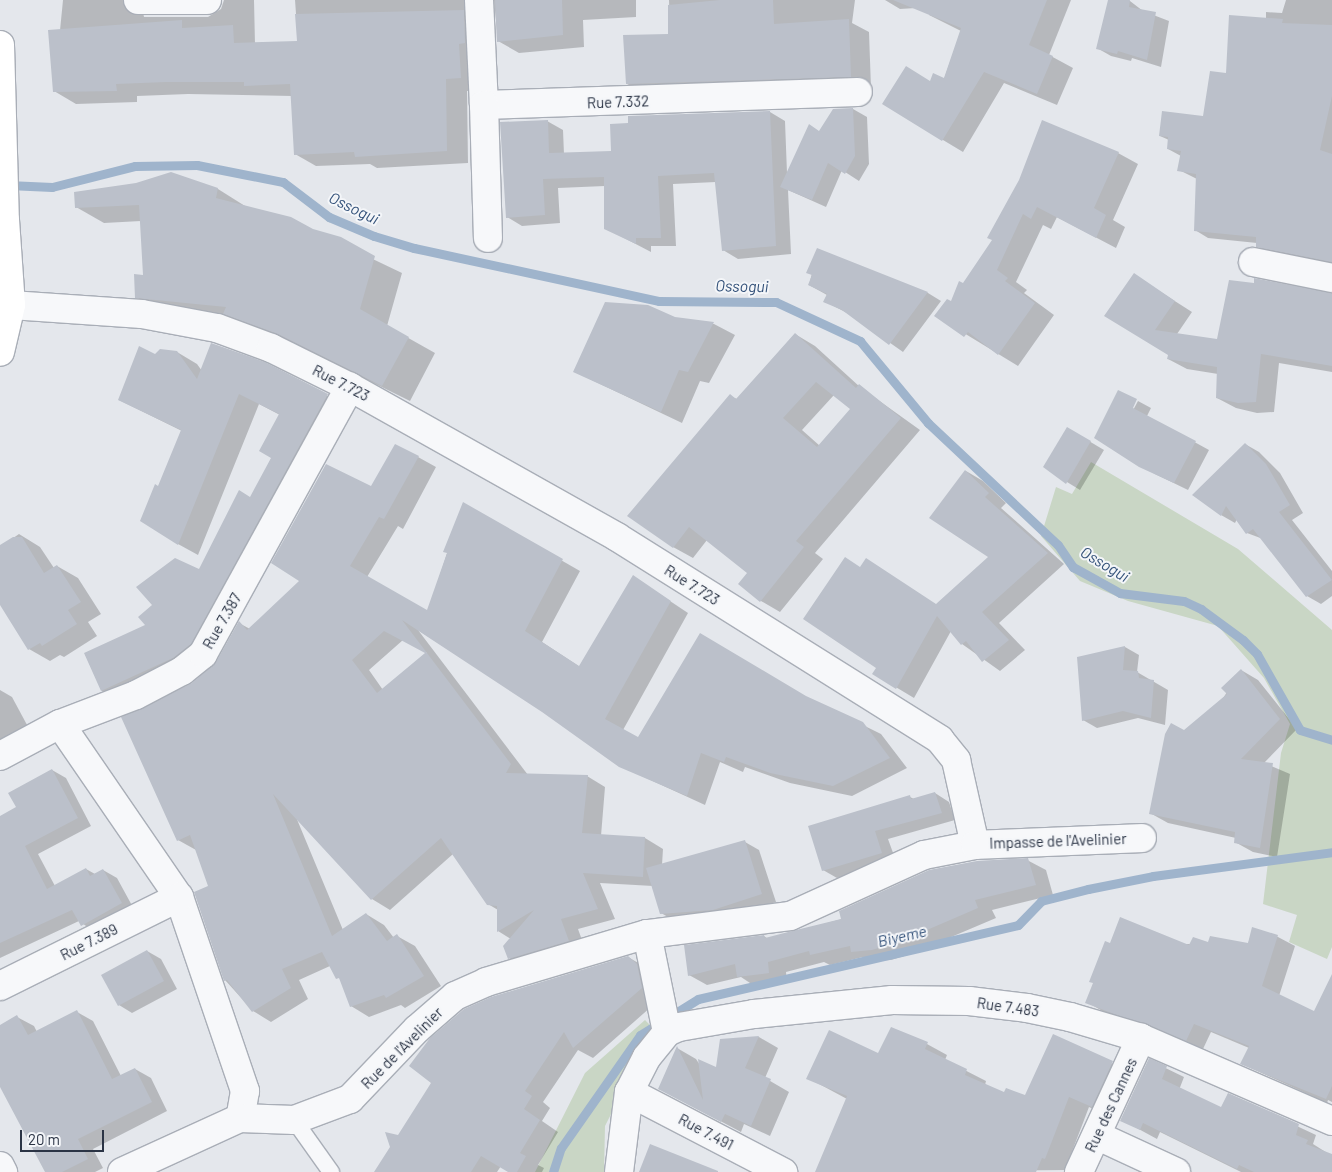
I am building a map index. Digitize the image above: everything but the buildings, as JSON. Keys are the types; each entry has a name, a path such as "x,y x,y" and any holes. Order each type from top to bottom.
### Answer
{"main road":[{"path":"0,45 2,155 11,305 0,352"}],"street":[{"path":"138,0 207,0"},
{"path":"479,0 488,238"},
{"name":"Rue 7.332","path":"484,105 858,92"},
{"path":"1253,262 1332,278"},
{"name":"Rue 7.723","path":"11,305 142,314 217,328 271,348 350,387 617,537 940,740 956,760 975,845"},
{"name":"Rue 7.387","path":"0,756 60,724 136,695 182,671 203,654 350,387"},
{"path":"60,724 179,897 245,1091 240,1118"},
{"name":"Impasse de l'Avelinier","path":"975,845 1142,838"},
{"path":"619,1172 629,1092 648,1056 667,1032 646,934 790,916 924,855 975,845"},
{"name":"Rue 7.389","path":"0,986 179,897"},
{"name":"Rue de l'Avelinier","path":"122,1172 240,1118 294,1120 350,1099 417,1029 455,996 486,982 646,934"},
{"name":"Rue 7.483","path":"667,1032 679,1027 726,1018 828,1006 892,1000 969,1001 1070,1017 1141,1038 1332,1121"},
{"name":"Rue des Cannes","path":"1079,1172 1098,1136 1141,1038"},
{"name":"Rue 7.491","path":"629,1092 783,1172"},
{"path":"1098,1136 1176,1172"},
{"path":"0,1166 4,1172"}],"lane":[{"path":"294,1120 331,1172"}],"green space":[{"path":"1091,462 1238,549 1332,630 1332,947 1327,959 1289,942 1297,915 1263,904 1281,753 1290,724 1264,678 1218,626 1128,601 1080,581 1041,536 1056,487 1072,494"},
{"path":"645,1020 654,1029 605,1126 604,1172 535,1172 585,1073"}],"waterway":[{"name":"Ossogui","path":"8,185 52,187 135,166 197,165 283,182 329,217 374,236 414,248 659,301 776,302 860,341 928,423 1058,545 1073,567 1120,593 1184,601 1201,609 1243,640 1257,654 1300,730 1332,740"},
{"name":"Biyeme","path":"553,1172 561,1148 640,1035 698,999 1018,925 1041,901 1088,889 1153,876 1332,852"}]}
